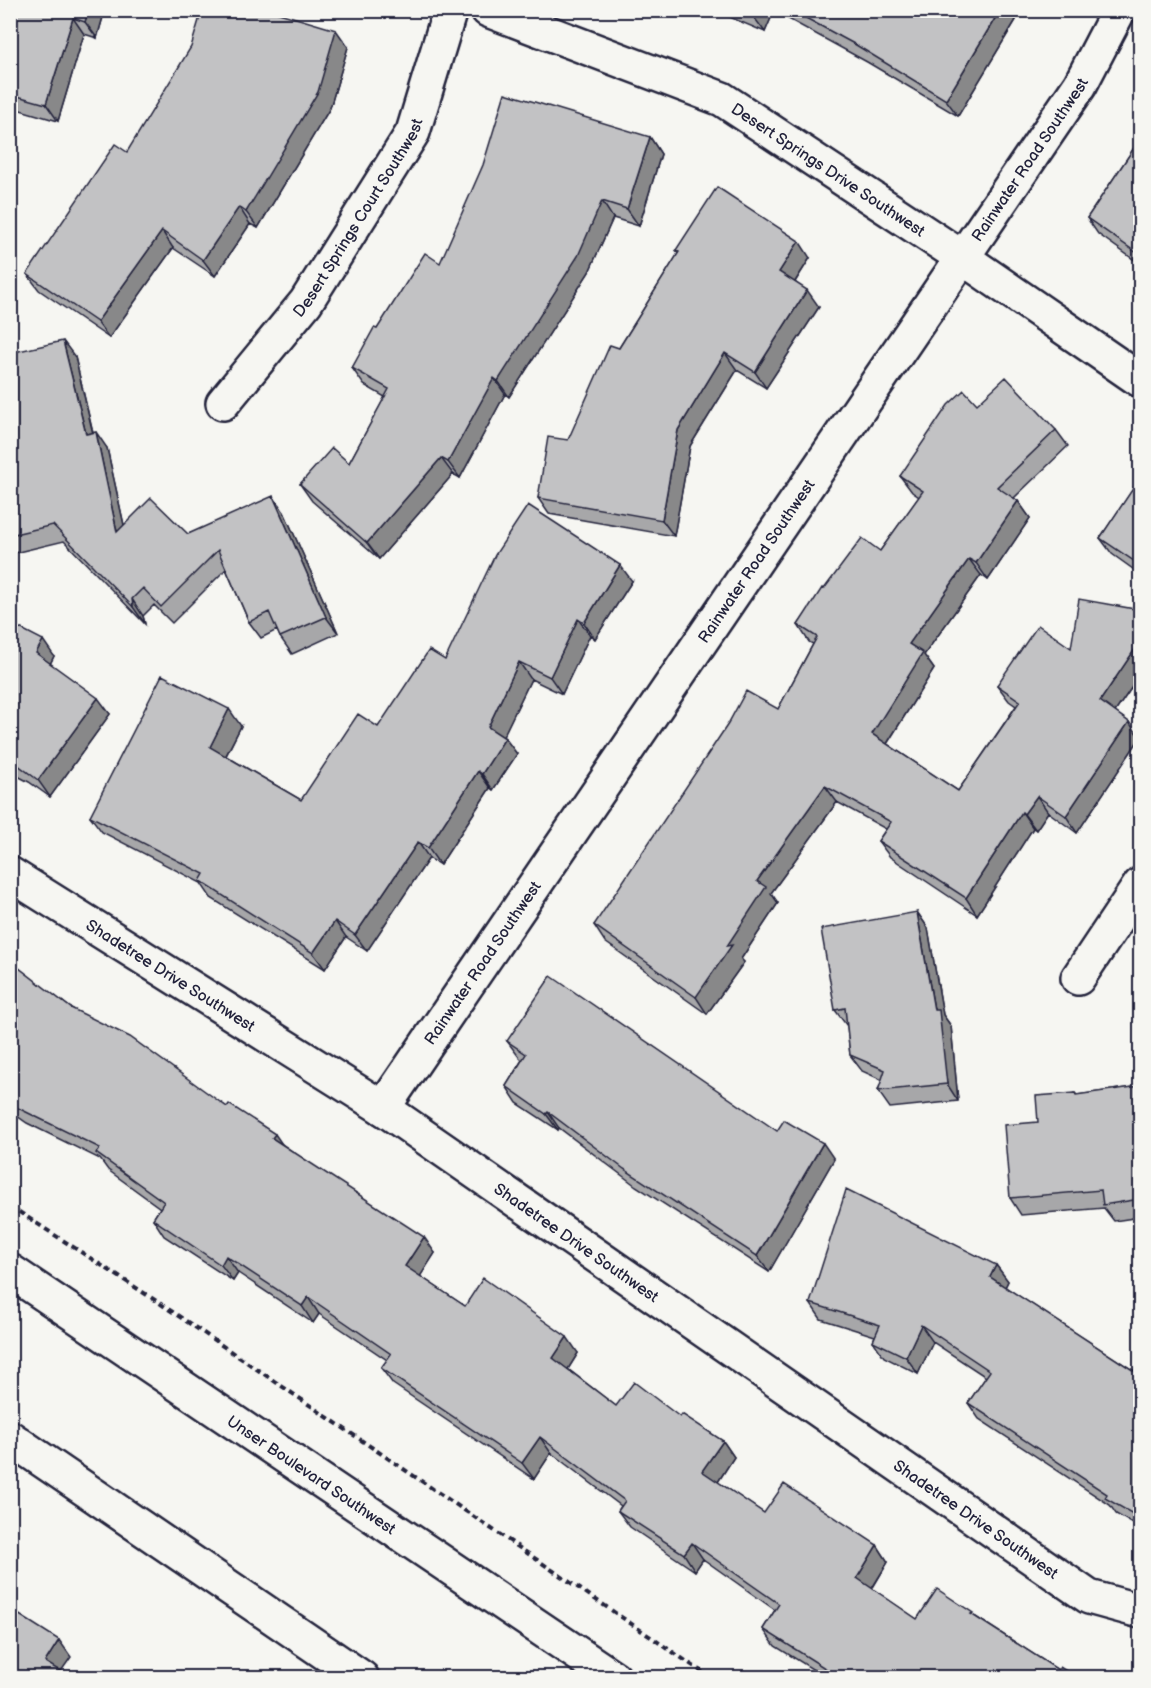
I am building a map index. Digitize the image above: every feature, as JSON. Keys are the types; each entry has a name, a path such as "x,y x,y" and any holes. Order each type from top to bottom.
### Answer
{"street":[{"name":"Desert Springs Court Southwest","path":"223,403 306,302 413,132 450,10"},
{"name":"Desert Springs Drive Southwest","path":"488,10 722,99 963,258 1140,380"},
{"name":"Rainwater Road Southwest","path":"383,1108 1080,85 1119,10"},
{"name":"Shadetree Drive Southwest","path":"10,874 383,1108 1089,1597 1140,1611"},
{"path":"1078,978 1140,885"},
{"name":"Unser Boulevard Southwest","path":"10,1271 614,1677"},
{"path":"10,1438 362,1677"}],"path":[{"path":"10,1206 158,1302 711,1677"}],"building":[{"path":"10,10 88,10 85,22 73,18 46,104 10,94"},
{"path":"202,10 269,10 336,30 318,92 246,212 239,207 203,260 162,231 97,322 27,274 115,144 127,152 191,47"},
{"path":"740,10 756,10 753,16"},
{"path":"791,10 1000,10 946,100 856,45"},
{"path":"505,93 650,137 627,209 602,201 578,256 498,381 494,378 448,462 441,458 367,543 300,484 332,448 349,463 389,389 352,368 374,328 377,329 425,253 440,263 483,165"},
{"path":"1140,139 1140,255 1087,218"},
{"path":"717,187 799,241 779,272 807,290 755,372 725,353 678,430 662,520 538,498 548,437 568,440 610,345 619,348 679,252 676,250"},
{"path":"63,341 86,434 96,432 117,532 151,498 188,534 273,496 326,617 280,637 269,612 249,622 218,550 161,607 143,588 132,599 133,607 53,525 10,535 10,353"},
{"path":"1006,377 1056,430 997,487 1018,501 976,563 969,559 909,644 923,653 872,734 958,791 1020,701 997,685 1038,625 1071,648 1079,599 1140,610 1140,650 1135,649 1100,701 1129,722 1066,816 1037,796 1024,814 1022,812 966,898 878,841 891,822 825,786 757,881 766,887 727,946 732,945 696,997 594,925 728,724 746,691 778,709 817,637 798,625 822,588 824,589 862,538 880,551 923,491 900,476 948,405 964,390 977,404"},
{"path":"1140,478 1140,565 1100,538"},
{"path":"528,505 620,565 584,623 578,619 550,677 519,662 488,727 505,738 482,774 478,771 428,848 418,842 355,935 335,921 313,953 200,881 204,874 90,816 162,675 229,709 210,747 301,800 358,714 378,727 429,650 445,660 495,555"},
{"path":"10,623 43,640 36,653 98,698 38,780 18,765 10,762"},
{"path":"917,912 934,1010 939,1010 947,1084 878,1091 885,1070 850,1055 845,1008 835,1010 821,929"},
{"path":"10,963 71,1008 130,1037 227,1107 229,1104 275,1134 272,1138 424,1237 405,1266 465,1306 483,1278 567,1337 553,1358 616,1406 634,1382 680,1417 682,1414 723,1441 702,1471 764,1513 784,1484 877,1545 857,1578 917,1619 937,1589 973,1613 971,1614 1058,1670 1060,1667 1076,1677 839,1677 763,1629 779,1604 692,1543 684,1554 618,1511 625,1501 540,1437 522,1463 381,1368 391,1354 308,1297 302,1306 226,1256 221,1265 153,1219 164,1202 96,1153 100,1148 10,1103"},
{"path":"551,976 777,1131 784,1120 823,1143 757,1256 624,1169 548,1112 546,1114 506,1086 526,1054 507,1041"},
{"path":"1140,1086 1140,1199 1103,1205 1101,1190 1010,1198 1004,1125 1038,1122 1036,1096 1075,1093 1076,1095"},
{"path":"846,1190 996,1265 990,1277 1134,1371 1140,1362 1140,1518 1105,1498 1107,1494 968,1403 990,1371 921,1325 906,1357 873,1341 880,1325 810,1303"},
{"path":"10,1609 59,1640 45,1662 70,1677 10,1677"}]}
